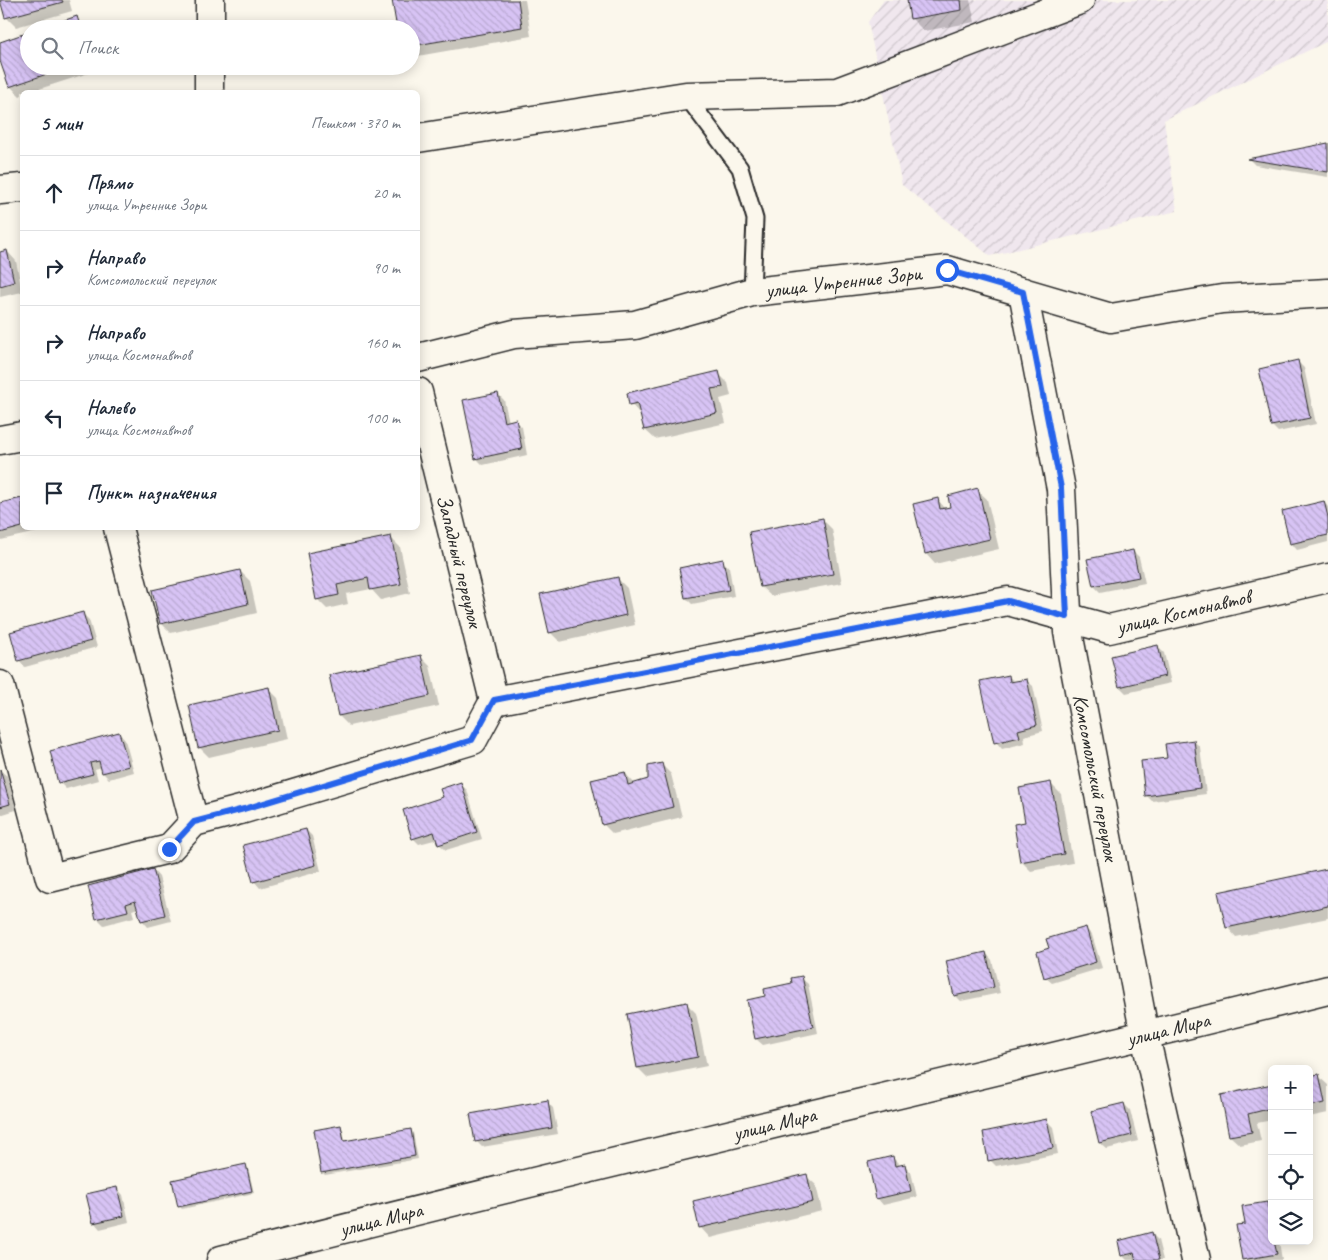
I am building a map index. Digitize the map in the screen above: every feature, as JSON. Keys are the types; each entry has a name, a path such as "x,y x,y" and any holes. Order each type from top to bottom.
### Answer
{"street":[{"path":"210,0 210,20"},
{"path":"420,138 686,96 837,92 1080,0"},
{"path":"209,75 209,90"},
{"path":"0,190 20,188"},
{"name":"улица Утренние Зори","path":"420,358 514,334 635,326 752,292 947,270 1111,318 1222,299 1328,293"},
{"name":"Комсомольский переулок","path":"1023,292 1061,488 1068,632 1145,1036 1196,1260"},
{"name":"Западный переулок","path":"420,400 494,700"},
{"path":"0,440 20,436"},
{"path":"119,530 194,822"},
{"name":"улица Космонавтов","path":"494,700 1008,601 1110,629 1328,578"},
{"path":"0,685 50,878 169,849 194,822 244,809 472,740 494,700"},
{"name":"улица Мира","path":"221,1260 372,1221 1145,1036 1328,990"}],"lane":[{"path":"686,96 740,168 755,219 752,292"}],"shaded area":[{"path":"884,0 1328,0 1328,41 1164,120 1177,211 990,256 902,185 868,22"}],"building":[{"path":"0,0 62,0 63,2 5,18"},
{"path":"392,0 518,0 522,27 420,44 420,20 395,20"},
{"path":"907,0 961,0 962,10 910,19"},
{"path":"77,16 78,20 65,20"},
{"path":"20,35 20,75 44,75 9,87 0,61 0,42"},
{"path":"1328,143 1328,172 1247,159"},
{"path":"7,250 14,282 0,286 0,252"},
{"path":"1298,360 1310,418 1271,426 1259,369"},
{"path":"719,371 723,387 711,389 717,413 644,430 637,403 629,405 627,393"},
{"path":"498,393 504,422 516,419 522,449 475,459 463,400"},
{"path":"978,488 990,539 925,554 913,504 938,498 940,509 950,507 948,496"},
{"path":"20,498 20,528 0,533 0,503"},
{"path":"1324,501 1328,517 1328,535 1290,544 1282,511"},
{"path":"823,518 833,574 760,587 749,532"},
{"path":"391,536 401,584 370,590 368,578 337,585 339,595 316,600 307,553"},
{"path":"1133,550 1139,577 1093,586 1087,559"},
{"path":"723,559 729,590 685,598 679,568"},
{"path":"240,570 248,604 160,624 152,590"},
{"path":"618,577 626,615 549,633 540,594"},
{"path":"83,612 91,641 18,661 10,632"},
{"path":"1158,645 1165,676 1119,687 1111,656"},
{"path":"421,655 430,696 338,716 329,675"},
{"path":"1009,675 1010,682 1027,679 1037,725 1018,730 1020,737 994,743 980,681"},
{"path":"269,687 278,730 198,748 189,705"},
{"path":"119,732 129,766 102,773 99,761 90,763 93,774 58,783 50,751"},
{"path":"1194,740 1200,788 1145,796 1141,761 1167,758 1165,744"},
{"path":"662,763 673,807 602,825 591,780 625,772 628,785 648,779 648,766"},
{"path":"0,769 10,804 0,807"},
{"path":"461,782 477,832 438,845 434,832 412,839 403,810 443,797 440,789"},
{"path":"1051,782 1064,854 1020,862 1014,824 1025,822 1019,788"},
{"path":"306,829 316,865 253,882 243,845"},
{"path":"153,869 165,915 141,921 135,901 126,904 128,911 96,919 88,886"},
{"path":"1327,869 1328,906 1226,928 1218,892"},
{"path":"1086,927 1096,962 1044,978 1037,952 1049,948 1046,939"},
{"path":"986,952 994,987 954,996 946,961"},
{"path":"802,976 813,1027 755,1039 747,1000 765,996 764,989 792,983 791,978"},
{"path":"687,1002 698,1057 637,1068 627,1014"},
{"path":"1319,1074 1325,1103 1313,1105 1313,1075"},
{"path":"1268,1085 1268,1109 1248,1114 1252,1132 1229,1136 1221,1095"},
{"path":"548,1100 552,1128 475,1142 470,1114"},
{"path":"1124,1103 1132,1135 1099,1143 1091,1111"},
{"path":"1047,1119 1053,1148 988,1161 983,1132"},
{"path":"341,1125 344,1141 411,1129 415,1156 321,1173 314,1130"},
{"path":"893,1156 895,1166 905,1164 911,1191 876,1199 868,1162"},
{"path":"246,1164 252,1191 178,1207 172,1180"},
{"path":"807,1174 813,1202 699,1228 693,1201"},
{"path":"117,1187 124,1216 93,1223 86,1194"},
{"path":"1267,1202 1268,1245 1275,1245 1277,1254 1242,1260 1236,1225 1245,1224 1242,1206"},
{"path":"1152,1232 1159,1260 1136,1260 1134,1253 1121,1256 1118,1241"}],"route":[{"path":"169,849 194,822 244,809 472,740 494,700 1008,601 1067,617 1061,488 1023,292 947,270"}]}
